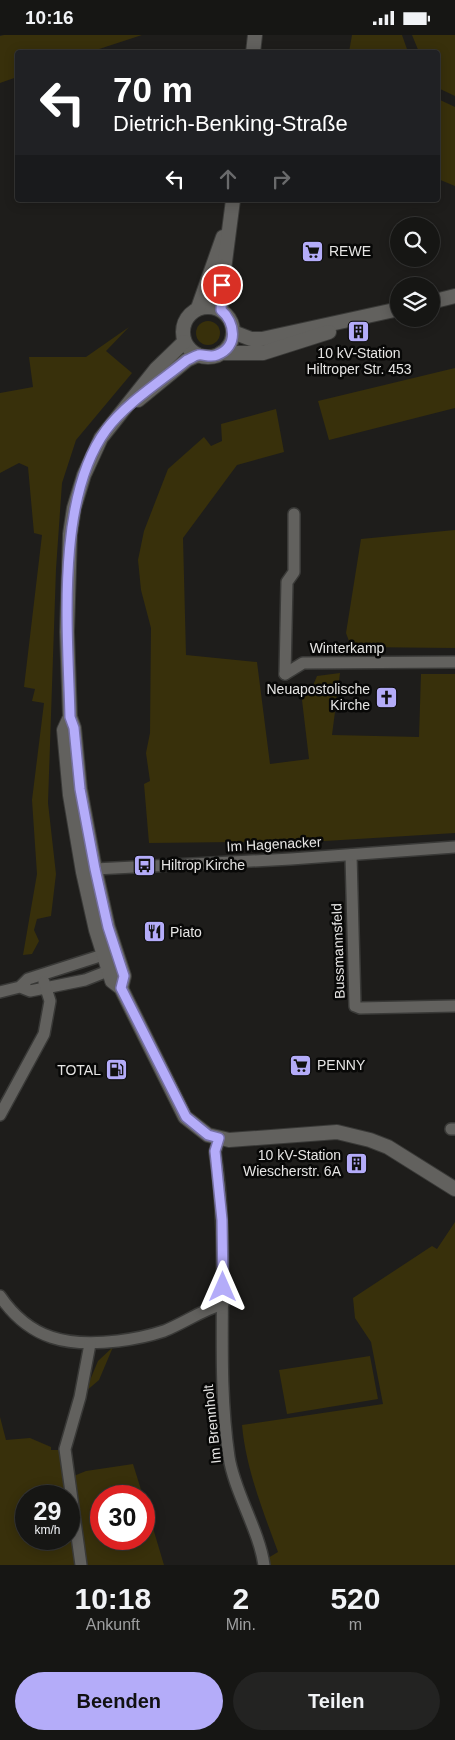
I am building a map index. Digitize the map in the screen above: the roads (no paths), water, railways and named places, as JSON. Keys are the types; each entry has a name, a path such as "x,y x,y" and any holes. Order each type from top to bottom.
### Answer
{"main road":[{"path":"252,50 255,35"},
{"path":"221,310 233,202"},
{"path":"198,308 231,215"},
{"path":"440,300 455,296"},
{"path":"114,420 187,360 198,355 211,357 227,348 233,332 228,315 214,307 198,308 190,313 184,322 182,332 184,342 198,355"},
{"path":"233,332 250,339 262,339 390,311"},
{"path":"221,353 262,353 327,333 362,318"},
{"path":"184,342 156,369 114,420 101,439 84,475 74,509 70,533 67,632 70,717 74,728 89,871 103,955 108,971 112,981 121,988 186,1117 208,1135 244,1140 337,1133 362,1138 388,1147 455,1189"},
{"path":"89,871 124,976 121,988"}],"street":[{"name":"Winterkamp","path":"294,514 294,572 287,582 286,674 303,663 455,662"},
{"name":"Im Hagenacker","path":"89,871 455,847"},
{"name":"Bussmannsfeld","path":"351,855 354,1006 360,1008 455,1006"},
{"path":"0,992 20,987 28,979 103,955 118,958 108,971 85,980 30,991 20,987"},
{"path":"0,1115 44,1034 50,1001 42,975"},
{"name":"Im Brennholt","path":"219,1138 215,1151 222,1220 223,1304 221,1368 229,1459 264,1565"},
{"path":"0,1296 19,1320 40,1333 54,1339 90,1344 153,1335 223,1304"},
{"path":"81,1565 65,1449 80,1397 90,1344"}],"place":[{"name":"REWE","path":"313,251"},
{"name":"10 kV-Station Hiltroper Str. 453","path":"359,331"},
{"name":"Neuapostolische Kirche","path":"386,697"},
{"name":"Hiltrop Kirche","path":"145,865"},
{"name":"Piato","path":"154,932"},
{"name":"PENNY","path":"301,1065"},
{"name":"TOTAL","path":"117,1070"},
{"name":"10 kV-Station Wiescherstr. 6A","path":"357,1163"}]}
